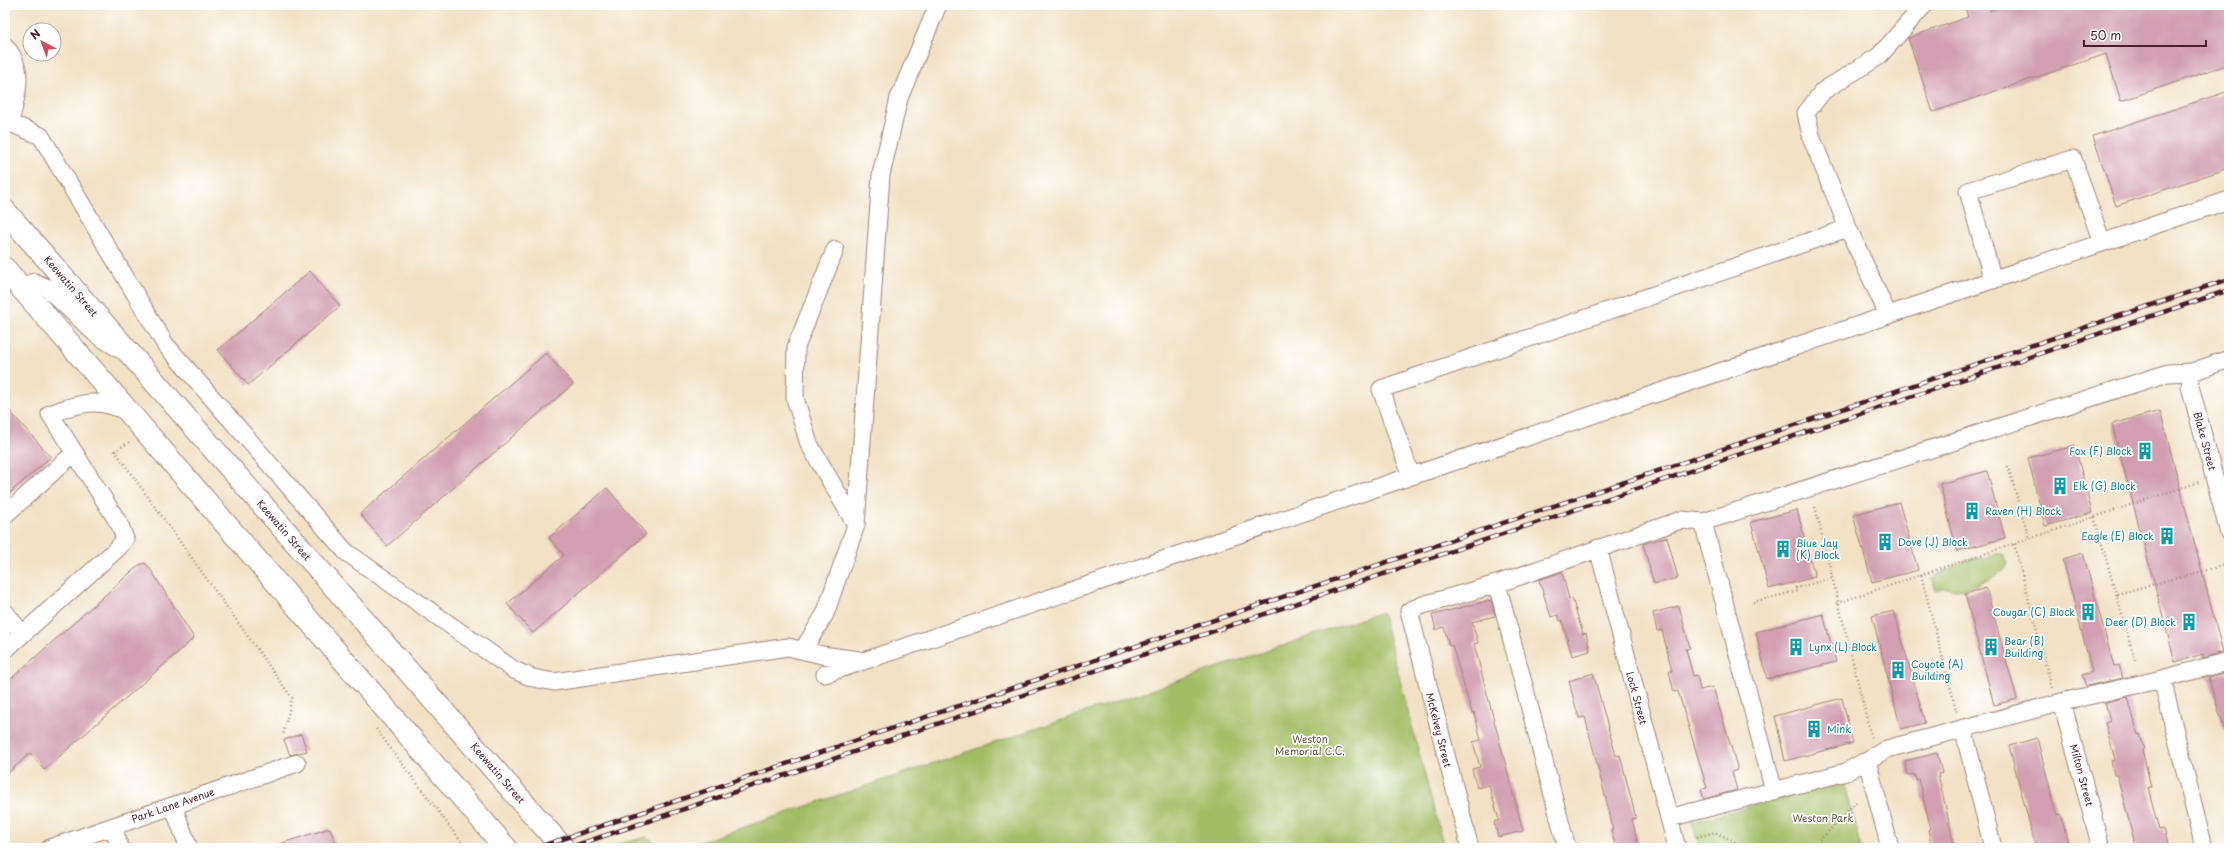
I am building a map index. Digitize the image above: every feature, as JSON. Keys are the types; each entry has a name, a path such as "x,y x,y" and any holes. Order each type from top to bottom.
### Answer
{"main road":[{"name":"Keewatin Street","path":"5,211 563,848"},
{"path":"5,269 506,848"}],"street":[{"path":"803,650 825,614 856,525 881,175 899,98 938,5"},
{"path":"1888,315 1848,228 1812,139 1806,113 1823,91 1879,56 1924,5"},
{"path":"5,46 11,53 20,75 7,125 42,136 165,344 346,552 514,670 533,678 554,682 788,647 822,655 863,661"},
{"path":"1993,280 1968,191 2073,159 2102,243"},
{"path":"825,674 2229,200"},
{"path":"1411,476 1380,389 1848,228"},
{"path":"834,250 796,347 795,398 809,444 856,525"},
{"path":"21,287 34,282 46,287 97,335 134,358"},
{"path":"1567,848 1497,584 1681,520 1703,522 2168,373 2192,372 2229,359"},
{"name":"Blake Street","path":"2192,372 2190,386 2229,533"},
{"path":"5,650 118,548 125,538 120,525 50,414 74,405 96,402 111,404 129,413"},
{"path":"5,515 74,452"},
{"path":"1703,522 1774,791"},
{"name":"Lock Street","path":"1598,548 1677,848"},
{"name":"McKelvey Street","path":"1470,848 1409,611 1423,605 1497,584"},
{"path":"5,612 22,634"},
{"path":"1669,818 1846,772 1887,749 2059,703 2162,679 2229,661"},
{"path":"2162,679 2204,848"},
{"name":"Milton Street","path":"2059,703 2102,848"},
{"path":"1962,729 1993,848"},
{"path":"1871,757 1890,848"},
{"name":"Park Lane Avenue","path":"50,848 297,763"},
{"path":"173,806 189,848"},
{"path":"113,826 120,848"}],"path":[{"path":"134,448 129,442 115,451 292,698 283,735"},
{"path":"2008,466 2029,538"},
{"path":"1837,603 2199,482"},
{"path":"1815,507 1871,757"},
{"path":"2094,517 2135,660"},
{"path":"2014,544 2059,703"},
{"path":"2117,594 2229,564"},
{"path":"1921,575 1962,729"},
{"path":"1753,602 1797,591 1796,588 1832,578"},
{"path":"372,724 466,848"},
{"path":"1817,848 1820,840 1856,802"},
{"path":"1697,837 1715,832 1748,848"}],"green space":[{"path":"1996,554 2004,554 2009,563 2006,568 1994,577 1963,589 1956,590 1942,588 1936,590 1932,578 1964,561 1978,558 1985,559"},
{"name":"Weston Memorial C.C.","path":"1382,612 1444,848 682,848"},
{"name":"Weston Park","path":"1844,781 1862,848 1699,848 1692,822"},
{"path":"646,837 663,848 614,848 612,846"}],"building":[{"path":"1964,5 1988,5 1990,11 2008,5 2226,5 2229,13 2229,64 2121,101 2106,54 1933,112 1908,38 1968,17"},
{"path":"2229,91 2229,168 2116,206 2093,136"},
{"path":"310,271 340,306 248,385 218,350"},
{"path":"546,353 573,384 387,546 360,514"},
{"path":"5,406 51,457 5,497"},
{"path":"2160,411 2223,652 2203,658 2203,654 2175,662 2112,424"},
{"name":"Elk (G) Block","path":"2075,446 2092,513 2045,526 2028,458"},
{"name":"Raven (H) Block","path":"1987,471 2005,538 1957,551 1940,484"},
{"path":"607,488 646,534 533,633 507,604 564,555 549,538"},
{"name":"Dove (J) Block","path":"1899,502 1918,570 1872,582 1853,515"},
{"name":"Blue Jay (K) Block","path":"1797,510 1815,577 1769,589 1751,522"},
{"path":"1667,537 1678,578 1654,584 1643,544"},
{"name":"Cougar (C) Block","path":"2083,553 2114,667 2119,665 2123,678 2086,686 2082,675 2092,672 2063,559"},
{"path":"145,563 194,638 44,770 30,753 5,776 5,684 139,565"},
{"path":"1562,572 1569,599 1572,598 1583,634 1586,633 1590,651 1572,656 1562,620 1560,621 1558,615 1551,617 1539,580"},
{"name":"Bear (B) Building","path":"1986,588 2017,699 1994,705 1965,594"},
{"path":"1491,600 1495,616 1472,622 1478,643 1474,644 1523,831 1498,837 1494,822 1499,820 1489,785 1477,788 1472,769 1480,767 1473,742 1481,740 1474,712 1472,713 1452,645 1449,646 1444,627 1436,630 1432,615"},
{"path":"1679,606 1690,648 1686,649 1693,676 1697,675 1700,690 1713,687 1738,770 1732,772 1737,790 1704,799 1701,789 1707,788 1678,691 1674,692 1669,671 1672,671 1662,630 1657,631 1653,613"},
{"name":"Coyote (A) Building","path":"1894,611 1925,723 1901,729 1872,616"},
{"name":"Lynx (L) Block","path":"1823,614 1836,662 1767,679 1756,632"},
{"path":"2228,672 2229,730 2225,731 2208,677"},
{"path":"1593,673 1616,756 1620,755 1636,818 1632,819 1639,848 1616,848 1611,830 1613,830 1609,811 1585,717 1579,718 1573,697 1569,681"},
{"path":"2128,697 2138,735 2140,734 2144,749 2142,749 2151,787 2148,787 2159,830 2163,829 2168,848 2136,848 2117,775 2114,775 2111,761 2115,760 2105,722 2110,720 2105,702"},
{"name":"Mink","path":"1842,698 1853,743 1785,761 1775,716"},
{"path":"301,734 307,751 290,755 284,740"},
{"path":"2037,738 2057,815 2061,814 2068,844 2064,845 2065,848 2036,848 2009,746"},
{"path":"1937,753 1942,773 1938,774 1955,848 1932,848 1928,830 1931,829 1918,779 1916,780 1914,774 1908,775 1905,761"},
{"path":"330,828 337,848 277,848 276,845"}],"railway":[{"path":"536,848 2229,279"},
{"path":"568,848 2229,290"}],"place":[{"name":"Fox (F) Block","path":"2145,451"},
{"name":"Elk (G) Block","path":"2060,486"},
{"name":"Raven (H) Block","path":"1972,511"},
{"name":"Eagle (E) Block","path":"2167,536"},
{"name":"Dove (J) Block","path":"1885,542"},
{"name":"Blue Jay (K) Block","path":"1783,549"},
{"name":"Cougar (C) Block","path":"2088,612"},
{"name":"Deer (D) Block","path":"2189,622"},
{"name":"Lynx (L) Block","path":"1796,647"},
{"name":"Bear (B) Building","path":"1991,647"},
{"name":"Coyote (A) Building","path":"1898,670"},
{"name":"Mink","path":"1814,729"}]}
